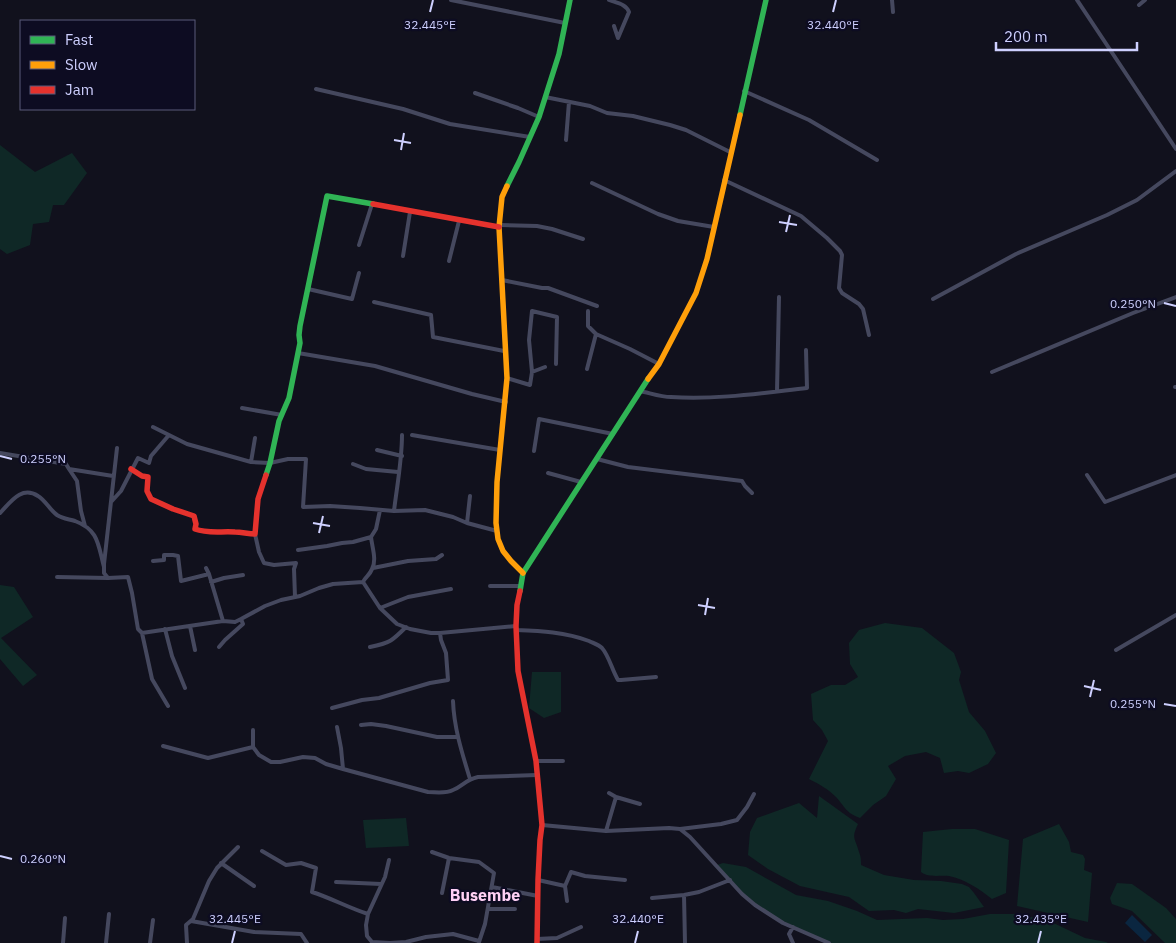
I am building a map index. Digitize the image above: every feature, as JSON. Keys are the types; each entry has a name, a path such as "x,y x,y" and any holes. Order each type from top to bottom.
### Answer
{"street":[{"path":"451,0 565,23"},
{"path":"523,574 505,554 501,546 497,531 495,509 507,378 504,351 499,226 502,197 539,117 546,97 559,54 570,0"},
{"path":"609,0 626,6 628,9 618,38 614,26"},
{"path":"581,927 557,938 537,941 538,880 542,825 536,761 518,671 516,628 520,586 523,574 581,482 640,391 660,364 696,292 707,259 766,0"},
{"path":"892,0 893,12"},
{"path":"1077,0 1176,149"},
{"path":"1139,5 1145,0"},
{"path":"316,89 402,109 450,124 530,137"},
{"path":"744,91 808,120 877,160"},
{"path":"475,94 539,117"},
{"path":"546,97 590,106 607,113 633,116 686,130 730,152"},
{"path":"566,140 569,102"},
{"path":"932,299 1016,254 1137,200 1176,171"},
{"path":"724,180 801,216 840,251 842,255 839,288 842,294 859,304 863,309 869,335"},
{"path":"592,182 658,214 678,221 714,227"},
{"path":"295,597 294,569 296,563 264,563 259,552 255,534 258,499 270,463 279,421 289,398 300,343 300,326 327,196 459,221 499,226 536,226 552,229 583,240"},
{"path":"359,245 372,204"},
{"path":"402,256 410,212"},
{"path":"449,261 459,221"},
{"path":"308,289 352,299 359,273"},
{"path":"502,280 548,288 597,306"},
{"path":"778,297 778,391"},
{"path":"992,372 1176,297"},
{"path":"374,302 431,315 434,337 504,351"},
{"path":"507,378 530,385 532,372 529,340 532,311 557,317 556,364"},
{"path":"588,311 588,326 596,334 660,364"},
{"path":"587,369 596,334"},
{"path":"640,391 661,396 713,397 807,388 806,350"},
{"path":"298,353 375,366 506,402"},
{"path":"532,372 545,367"},
{"path":"242,408 282,415"},
{"path":"534,451 539,419 613,434"},
{"path":"153,427 187,444 251,462 270,463 288,459 306,459 304,507 330,506 394,511 425,510 497,531"},
{"path":"110,504 121,491 138,458 149,463 151,456 169,435"},
{"path":"394,511 398,472 402,456 402,435"},
{"path":"412,435 500,450"},
{"path":"251,462 255,438"},
{"path":"104,567 117,448"},
{"path":"377,450 402,456"},
{"path":"0,453 66,464 77,481 85,526"},
{"path":"596,459 628,467 742,481 752,493"},
{"path":"353,464 366,469 398,472"},
{"path":"69,469 113,476"},
{"path":"131,469 142,476 148,477 147,490 151,499 194,516 195,529 202,532 255,534"},
{"path":"548,473 581,482"},
{"path":"1087,475 1104,502 1176,475"},
{"path":"0,513 18,495 30,493 38,496 53,512 62,518 85,526 94,533 99,542 104,572 108,578"},
{"path":"468,523 470,496"},
{"path":"363,582 373,568 371,537 376,529 380,510"},
{"path":"298,550 342,542 354,542 371,537"},
{"path":"153,561 164,560 164,555 178,556 181,581 209,574"},
{"path":"373,568 408,561 436,559 442,555"},
{"path":"206,568 223,621"},
{"path":"211,582 243,575"},
{"path":"57,577 128,577 138,629 142,633 152,679 168,706"},
{"path":"142,633 223,621 235,622 281,600 333,584 363,582"},
{"path":"363,582 380,608 397,624 406,627 431,633 516,628 562,633 601,646 618,680 656,677"},
{"path":"490,586 520,586"},
{"path":"380,608 408,597 451,589"},
{"path":"1116,650 1176,615"},
{"path":"219,647 243,624 242,619"},
{"path":"190,626 195,650"},
{"path":"370,647 390,642 406,627"},
{"path":"165,629 172,656 185,688"},
{"path":"332,708 448,680 446,653 440,633"},
{"path":"453,701 453,714 458,737 470,779"},
{"path":"360,725 386,726 437,737 458,737"},
{"path":"336,727 343,769"},
{"path":"253,730 253,747 259,755 271,762 310,757 343,769 428,792 452,791 470,779 478,777 537,775"},
{"path":"163,746 208,758 253,747"},
{"path":"536,761 563,761"},
{"path":"609,793 640,804"},
{"path":"542,825 606,831 680,829 722,824 737,820 754,794"},
{"path":"606,831 616,797"},
{"path":"680,829 690,837 755,906 783,923 828,943"},
{"path":"192,921 217,868 238,847"},
{"path":"262,851 286,865 302,863 316,868 312,892 368,914"},
{"path":"390,860 385,878 368,914 367,936 372,943 406,942 426,937 454,934 479,942 485,924 494,873 479,862 449,858 432,852"},
{"path":"442,893 449,858"},
{"path":"221,863 254,886"},
{"path":"567,901 565,886 571,872 585,876 625,880"},
{"path":"538,880 565,886"},
{"path":"652,898 699,892 730,880"},
{"path":"336,882 381,884"},
{"path":"492,888 538,896"},
{"path":"684,895 685,943"},
{"path":"488,909 515,909"},
{"path":"106,943 108,914"},
{"path":"63,943 65,918"},
{"path":"150,943 152,920"},
{"path":"186,943 186,924 192,921 254,932 300,934 307,943"},
{"path":"793,927 789,934 793,943"}],"green space":[{"path":"0,145 35,172 72,153 87,173 64,205 53,205 49,222 33,224 30,245 7,254 0,249"},
{"path":"0,585 14,587 33,617 1,638 37,675 23,686 0,659"},
{"path":"885,623 922,628 954,653 961,672 959,680 969,712 985,731 996,753 988,764 969,773 958,771 944,773 940,758 926,752 905,756 888,766 896,779 886,796 873,805 860,818 849,812 830,792 809,779 828,741 822,730 813,720 811,694 831,685 845,685 858,677 850,664 849,643 859,630"},
{"path":"532,672 561,672 561,712 544,718 529,708"},
{"path":"819,796 858,824 854,835 861,865 884,875 914,880 962,884 969,887 984,907 954,913 918,909 906,913 894,910 869,911 849,897 800,886 768,869 748,855 750,832 757,818 799,803 817,818"},
{"path":"406,818 409,846 366,848 363,820"},
{"path":"1059,824 1069,842 1071,852 1083,855 1085,859 1084,870 1092,873 1088,922 1017,906 1023,839"},
{"path":"975,829 1009,840 1006,893 992,899 961,879 949,876 927,875 921,872 923,832"},
{"path":"723,863 746,867 796,895 828,901 877,920 927,918 943,920 963,919 990,914 1014,914 1047,920 1085,938 1108,943 830,943 774,917 753,904 714,866"},
{"path":"1117,883 1132,884 1166,908 1176,919 1176,943 1165,943 1132,911 1112,904 1110,898"}],"water":[{"path":"1132,915 1152,935 1145,942 1125,923"}],"traffic: fast":[{"path":"507,186 539,117 559,54 570,0"},
{"path":"740,115 766,0"},
{"path":"266,475 279,421 289,398 300,343 300,326 327,196 373,204"},
{"path":"520,591 523,573 648,379"}],"traffic: slow":[{"path":"648,379 659,364 696,293 707,259 740,115"},
{"path":"507,186 502,197 499,227 507,378 497,482 496,523 498,539 503,551 523,573"}],"traffic: jam":[{"path":"373,204 499,227"},
{"path":"131,469 142,476 148,477 147,491 151,499 194,516 195,529 210,532 252,534 255,534 258,499 266,475"},
{"path":"520,591 516,626 518,671 536,761 542,825 538,880 537,943"}],"district":[{"name":"Busembe","path":"485,895"}]}
